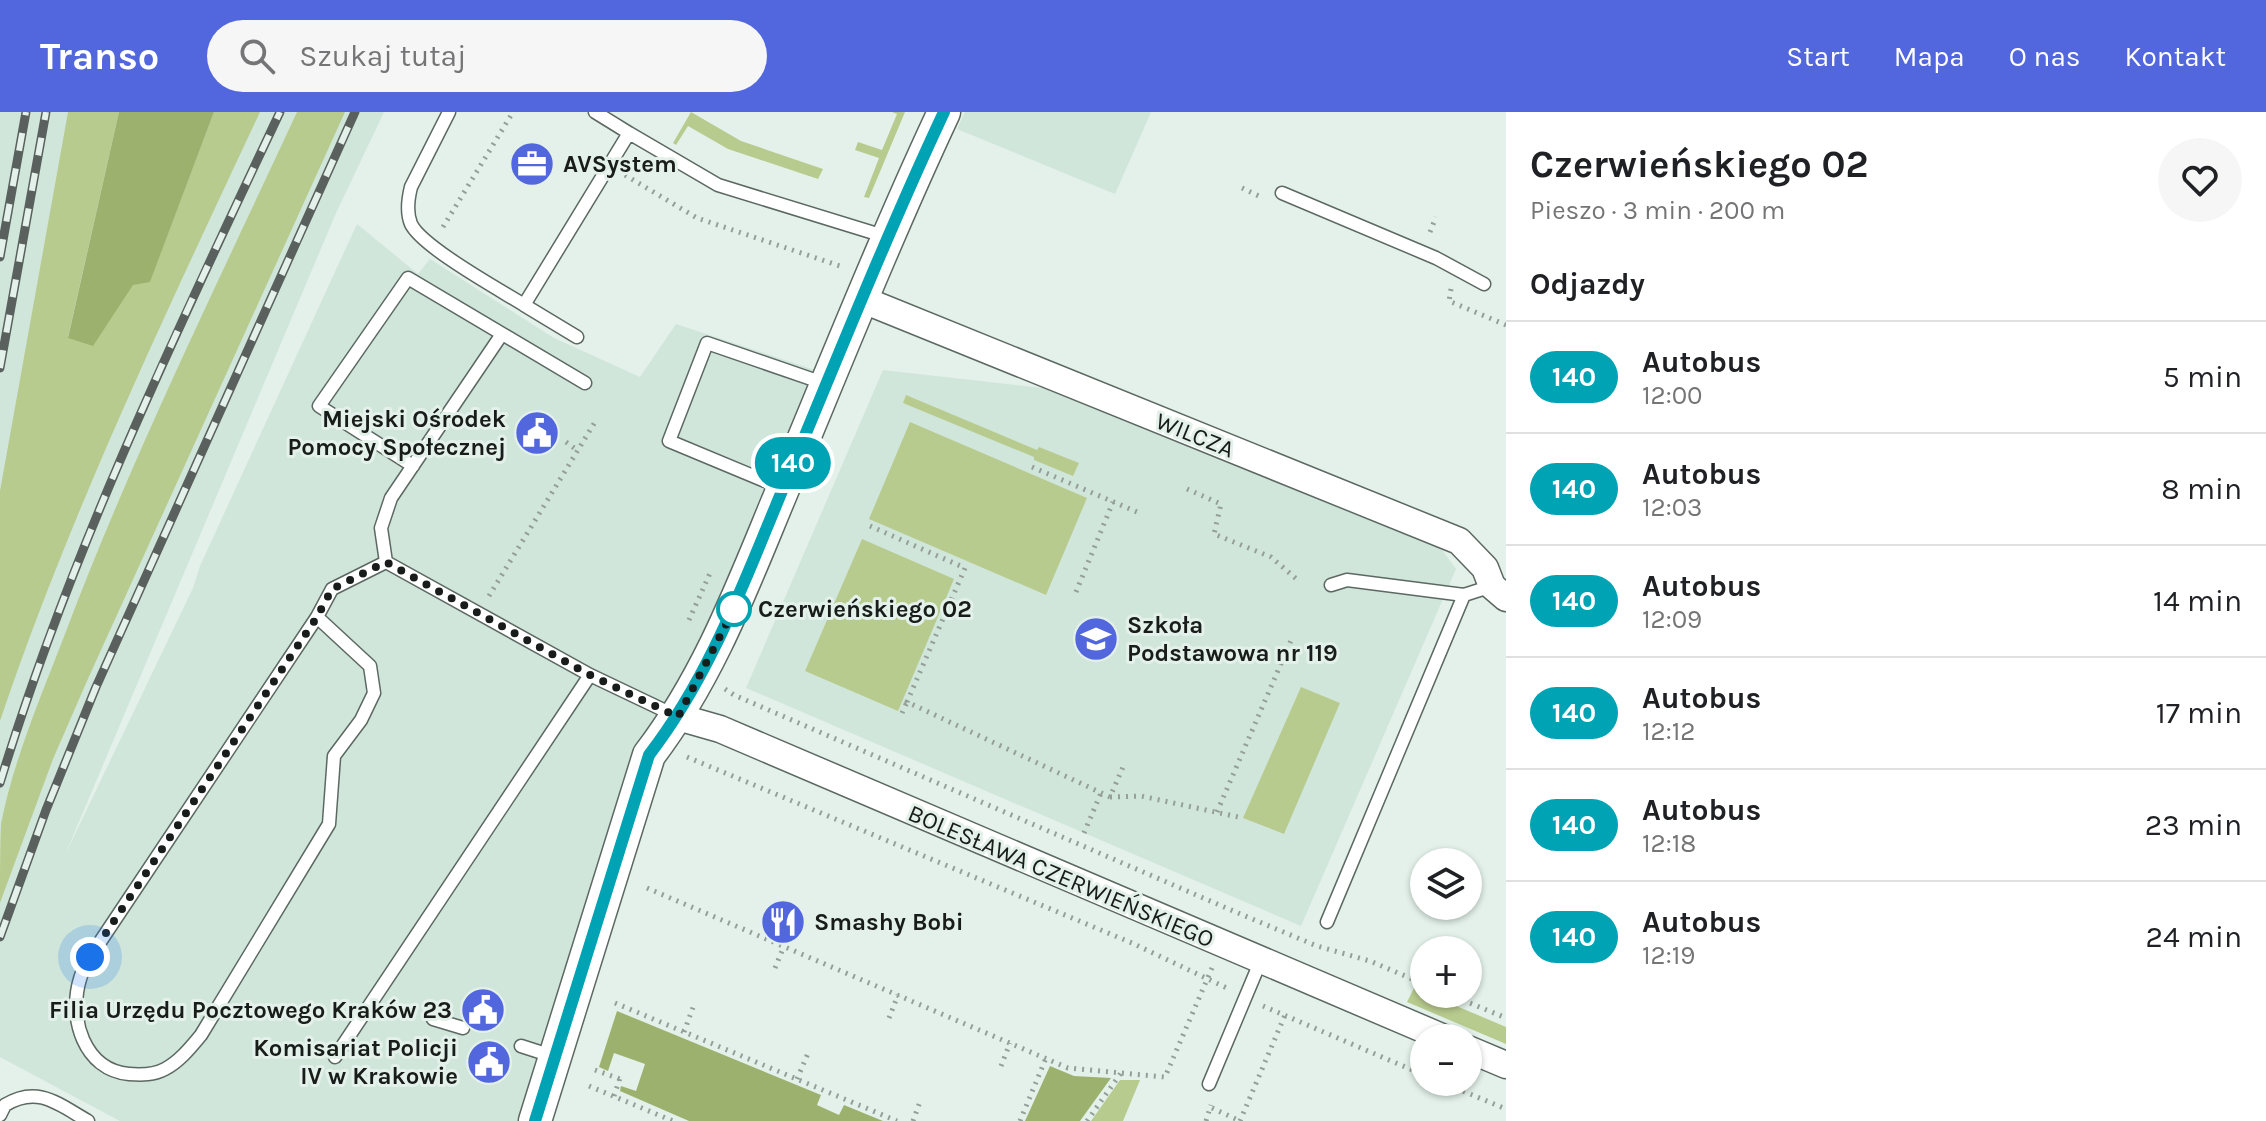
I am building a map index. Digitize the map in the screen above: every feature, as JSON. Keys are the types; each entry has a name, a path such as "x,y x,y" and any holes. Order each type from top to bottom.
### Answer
{"street":[{"path":"535,1121 649,755 678,717 734,609 826,384 856,285 887,237 944,112"},
{"name":"WILCZA","path":"856,285 1459,541 1485,568 1499,592"},
{"name":"BOLESŁAWA CZERWIEŃSKIEGO","path":"678,717 720,729 1411,1024"},
{"path":"1482,1055 1506,1065"}],"lane":[{"path":"449,112 408,198 410,222 416,232 432,245 577,337"},
{"path":"595,112 718,185 887,237"},
{"path":"524,305 629,133"},
{"path":"1282,193 1436,258 1484,284"},
{"path":"413,466 319,406 408,278 585,383"},
{"path":"386,562 381,528 391,498 502,334"},
{"path":"783,488 669,441 707,343 826,384"},
{"path":"386,562 590,675 678,717"},
{"path":"317,617 370,666 374,693 361,720 334,756 329,824 201,1035 186,1053 166,1069 145,1076 119,1073 95,1061 81,1037 77,1006 79,980 90,957 317,617 332,589 386,562"},
{"path":"1331,585 1347,580 1464,595 1499,592"},
{"path":"1327,922 1464,595"},
{"path":"335,1057 590,675"},
{"path":"1209,1084 1261,960"},
{"path":"433,1019 463,1028"},
{"path":"521,1046 556,1057"},
{"path":"0,1115 5,1105 29,1095 44,1096 88,1121"}],"path":[{"path":"432,245 513,112"},
{"path":"610,165 697,218 856,285"},
{"path":"478,613 595,422"},
{"path":"566,442 577,450"},
{"path":"1032,467 1070,487 1137,512"},
{"path":"1187,489 1221,504 1214,534 1271,557 1300,582"},
{"path":"1076,592 1113,502"},
{"path":"870,526 965,568"},
{"path":"902,713 949,597 968,562"},
{"path":"687,623 712,569"},
{"path":"1217,812 1292,638"},
{"path":"721,686 734,695 1238,913 1317,946 1370,961 1410,978"},
{"path":"907,702 1110,797 1141,796 1243,818"},
{"path":"687,757 1132,943 1245,998 1410,1069"},
{"path":"1110,797 1123,767"},
{"path":"1084,833 1101,793"},
{"path":"647,888 1068,1068 1165,1077 1238,913"},
{"path":"775,968 784,946"},
{"path":"889,1018 898,995"},
{"path":"684,1032 695,1002"},
{"path":"615,1003 897,1121"},
{"path":"1482,1008 1506,1018"},
{"path":"1212,1108 1240,1121 1285,1015"},
{"path":"1001,1066 1010,1043"},
{"path":"797,1079 809,1051"},
{"path":"1020,1121 1046,1058"},
{"path":"595,1070 620,1077 614,1096"},
{"path":"1087,1121 1121,1073"},
{"path":"589,1086 673,1121"},
{"path":"1475,1096 1506,1109"},
{"path":"913,1121 921,1099"}],"shaded area":[{"path":"0,112 384,112 336,213 65,855 193,588 200,566 357,224 418,274 430,259 554,338 640,377 676,324 815,370 693,658 640,743 523,1121 120,1121 0,1057"},
{"path":"965,112 1151,112 1115,194 957,129"},
{"name":"Szkoła Podstawowa nr 119","path":"883,370 1043,388 1440,547 1456,569 1301,926 746,688"}],"green space":[{"path":"68,112 119,112 68,337 133,284 150,281 214,112 260,112 89,489 0,721 0,491"},
{"path":"119,112 214,112 150,282 133,285 93,346 68,338"},
{"path":"297,112 345,112 87,681 53,759 0,903 1,824 20,752 38,704 118,502"},
{"path":"691,112 741,141 823,169 818,179 728,149 688,126 676,145 673,143"},
{"path":"892,112 905,112 869,198 864,197 879,158 855,150 858,142 882,150 897,114"},
{"path":"906,395 1037,450 1039,447 1079,463 1073,476 903,403"},
{"path":"910,422 1087,498 1046,595 869,519"},
{"path":"862,539 954,579 898,711 805,671"},
{"path":"1301,687 1340,703 1284,834 1243,818"},
{"path":"1421,1008 1461,1008 1506,1027 1506,1044 1482,1034 1482,1024 1459,1024"},
{"path":"617,1011 821,1095 817,1105 839,1115 844,1105 883,1121 689,1121 620,1091 621,1086 636,1091 645,1064 614,1053 608,1071 599,1067"},
{"path":"1050,1066 1074,1076 1111,1078 1080,1121 1025,1121"},
{"path":"1120,1080 1140,1080 1123,1121 1091,1121"}],"railway":[{"path":"0,257 26,112"},
{"path":"0,368 46,112"},
{"path":"0,783 59,611 128,442 280,112"},
{"path":"0,937 46,810 96,687 355,112"}],"bus line":[{"name":"140","path":"535,1121 649,755 678,717 734,609 861,299 944,112"}],"place":[{"name":"AVSystem","path":"532,164"},
{"name":"Miejski Ośrodek Pomocy Społecznej","path":"537,433"},
{"name":"Czerwieńskiego 02","path":"734,609"},
{"name":"Szkoła Podstawowa nr 119","path":"1096,639"},
{"name":"Smashy Bobi","path":"783,922"},
{"name":"Filia Urzędu Pocztowego Kraków 23","path":"483,1010"},
{"name":"Komisariat Policji IV w Krakowie","path":"489,1062"}],"route":[{"path":"90,957 317,617 332,589 386,562 590,675 678,717 734,609"}]}
